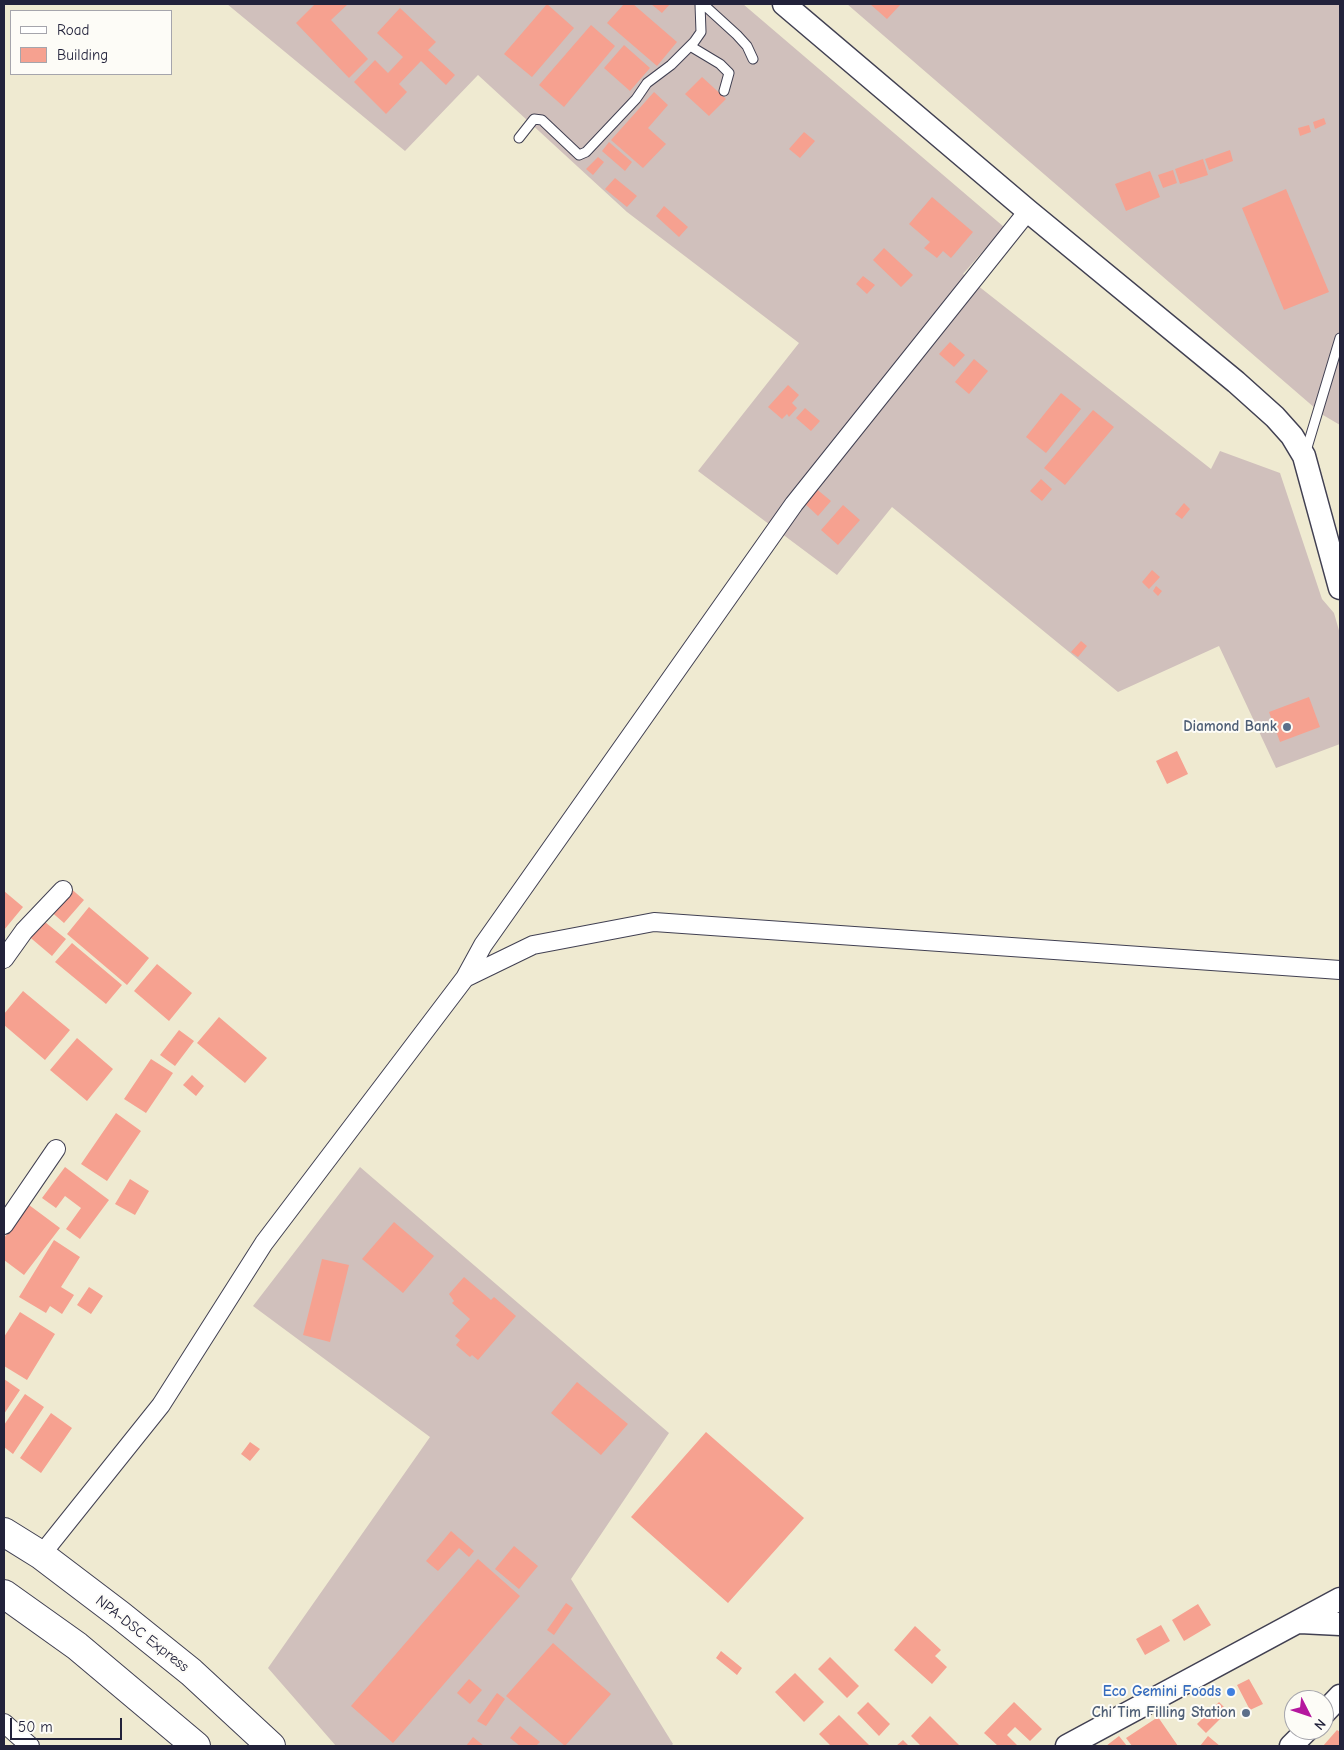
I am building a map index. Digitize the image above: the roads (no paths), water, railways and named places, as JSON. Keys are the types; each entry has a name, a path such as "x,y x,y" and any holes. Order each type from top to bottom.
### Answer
{"main road":[{"name":"NPA-DSC Express","path":"4,1532 41,1556 191,1672 271,1746"},
{"path":"4,1594 77,1646 196,1746"}],"street":[{"path":"784,4 1028,211 1236,382 1275,418 1292,436 1304,456 1340,588"},
{"path":"41,1556 161,1405 264,1243 465,978 482,945 794,504 1028,211"},
{"path":"4,959 24,931 63,890"},
{"path":"465,978 533,945 654,922 1340,970"},
{"path":"4,1225 56,1149"},
{"path":"1067,1746 1340,1599"},
{"path":"1300,1622 1340,1624"},
{"path":"4,1723 30,1746"}],"lane":[{"path":"519,138 534,119 542,120 579,155 586,152 636,98 647,83 671,66 701,32 702,4"},
{"path":"702,4 724,20 747,46 753,59"},
{"path":"690,46 729,73 724,91"},
{"path":"1304,456 1340,338"}],"place":[{"name":"Diamond Bank","path":"1287,727"},
{"name":"Eco Gemini Foods","path":"1231,1692"},
{"name":"Chi Tim Filling Station","path":"1246,1713"}]}
